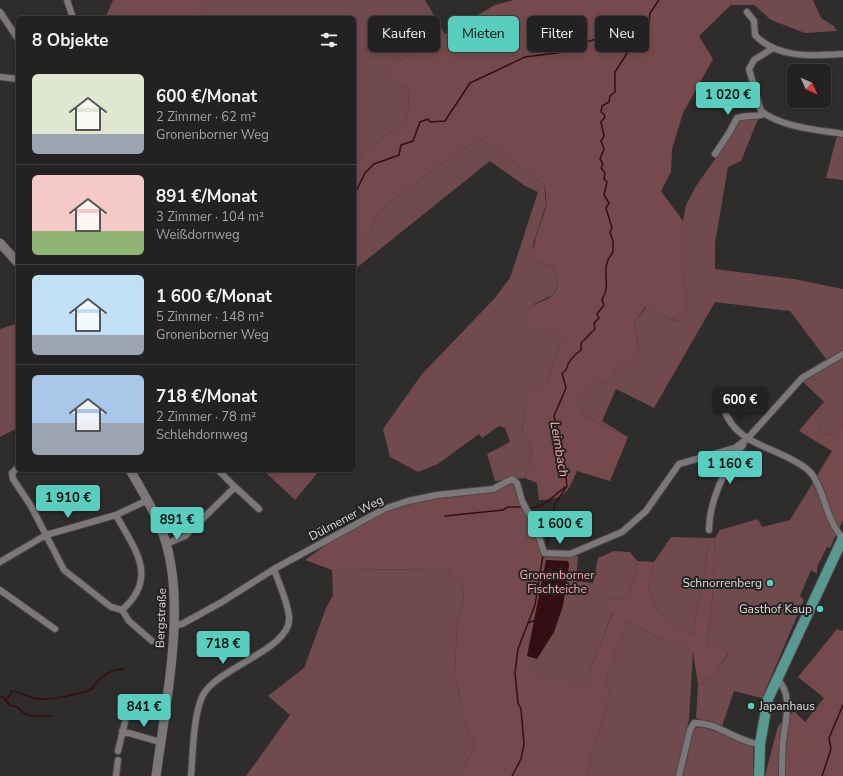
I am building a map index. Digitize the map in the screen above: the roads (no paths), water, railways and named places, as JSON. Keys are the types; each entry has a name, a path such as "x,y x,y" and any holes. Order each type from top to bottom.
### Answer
{"main road":[{"path":"759,776 760,744 766,708 777,679 843,538"}],"street":[{"path":"67,0 72,16"},
{"path":"0,12 16,36"},
{"path":"747,12 754,21 755,35 773,48 791,54 843,54"},
{"path":"773,48 754,60 750,69 759,107 765,114 776,119 813,129 843,134"},
{"path":"0,77 16,80"},
{"path":"715,154 737,118 747,115 758,116 765,114"},
{"path":"0,243 16,261"},
{"path":"709,530 709,517 721,482 733,458 802,378 843,354"},
{"path":"724,409 727,420 734,429 748,439 788,456 809,471 818,483 824,504 839,534 843,538"},
{"name":"Dülmener Weg","path":"174,626 182,624 222,602 274,569 384,509 408,501 437,495 493,489 512,479 517,483 522,501 536,527 544,553 570,554 622,532 646,511 679,464 734,448 748,439"},
{"path":"16,469 12,473 13,479 31,506 64,570 112,607 122,610 129,621 152,641"},
{"name":"Bergstraße","path":"131,472 148,500 166,544 174,585 174,626 156,776"},
{"path":"220,472 259,509"},
{"path":"166,544 185,536 235,487"},
{"path":"0,562 46,535 116,515 148,500"},
{"path":"116,515 137,552 142,577 138,593 122,610"},
{"path":"191,776 198,711 204,694 218,678 278,640 288,628 289,615 274,569"},
{"path":"0,590 55,628"},
{"path":"777,679 783,687 787,705 783,743 782,776"},
{"path":"118,751 125,722"},
{"path":"679,776 690,730 694,724 712,726 748,742 760,744"},
{"path":"122,732 160,742"},
{"path":"116,776 118,760"}],"waterway":[{"name":"Leimbach","path":"547,545 555,504 567,486 562,445 554,416 566,388 562,373 566,370 572,358 581,350 581,343 595,329 594,323 599,318 597,314 604,305 602,300 606,287 606,265 613,252 613,241 610,232 612,228 606,208 609,203 604,195 607,182 604,179 605,173 601,168 603,164 600,159 604,149 601,141 604,136 601,122 605,117 601,112 602,106 609,102 610,96 615,92 615,72 635,41 649,23 650,13 659,0"},
{"path":"356,191 365,173 374,164 399,155 401,145 413,141 420,122 428,119 430,122 445,121 470,83 525,57 565,52 565,49 595,39"},
{"path":"529,508 534,508 543,504 565,487"},
{"path":"445,516 503,510 508,507 520,507"},
{"name":"Leimbach","path":"512,776 521,759 524,744 521,709 518,703 515,673 518,649 535,605 543,555"},
{"name":"Leimbach","path":"528,623 536,620"},
{"path":"6,701 12,691 38,699 62,697 79,693 92,689 97,681 110,672 124,669"},
{"path":"0,696 5,699 9,705 18,707 21,711 29,715 52,716"},
{"path":"822,776 831,749 829,738 843,705"}],"place":[{"name":"Schnorrenberg","path":"770,583"},
{"name":"Gasthof Kaup","path":"820,609"},
{"name":"Japanhaus","path":"751,706"}],"park label":[{"name":"Gronenborner Fischteiche","path":"557,582"}]}
